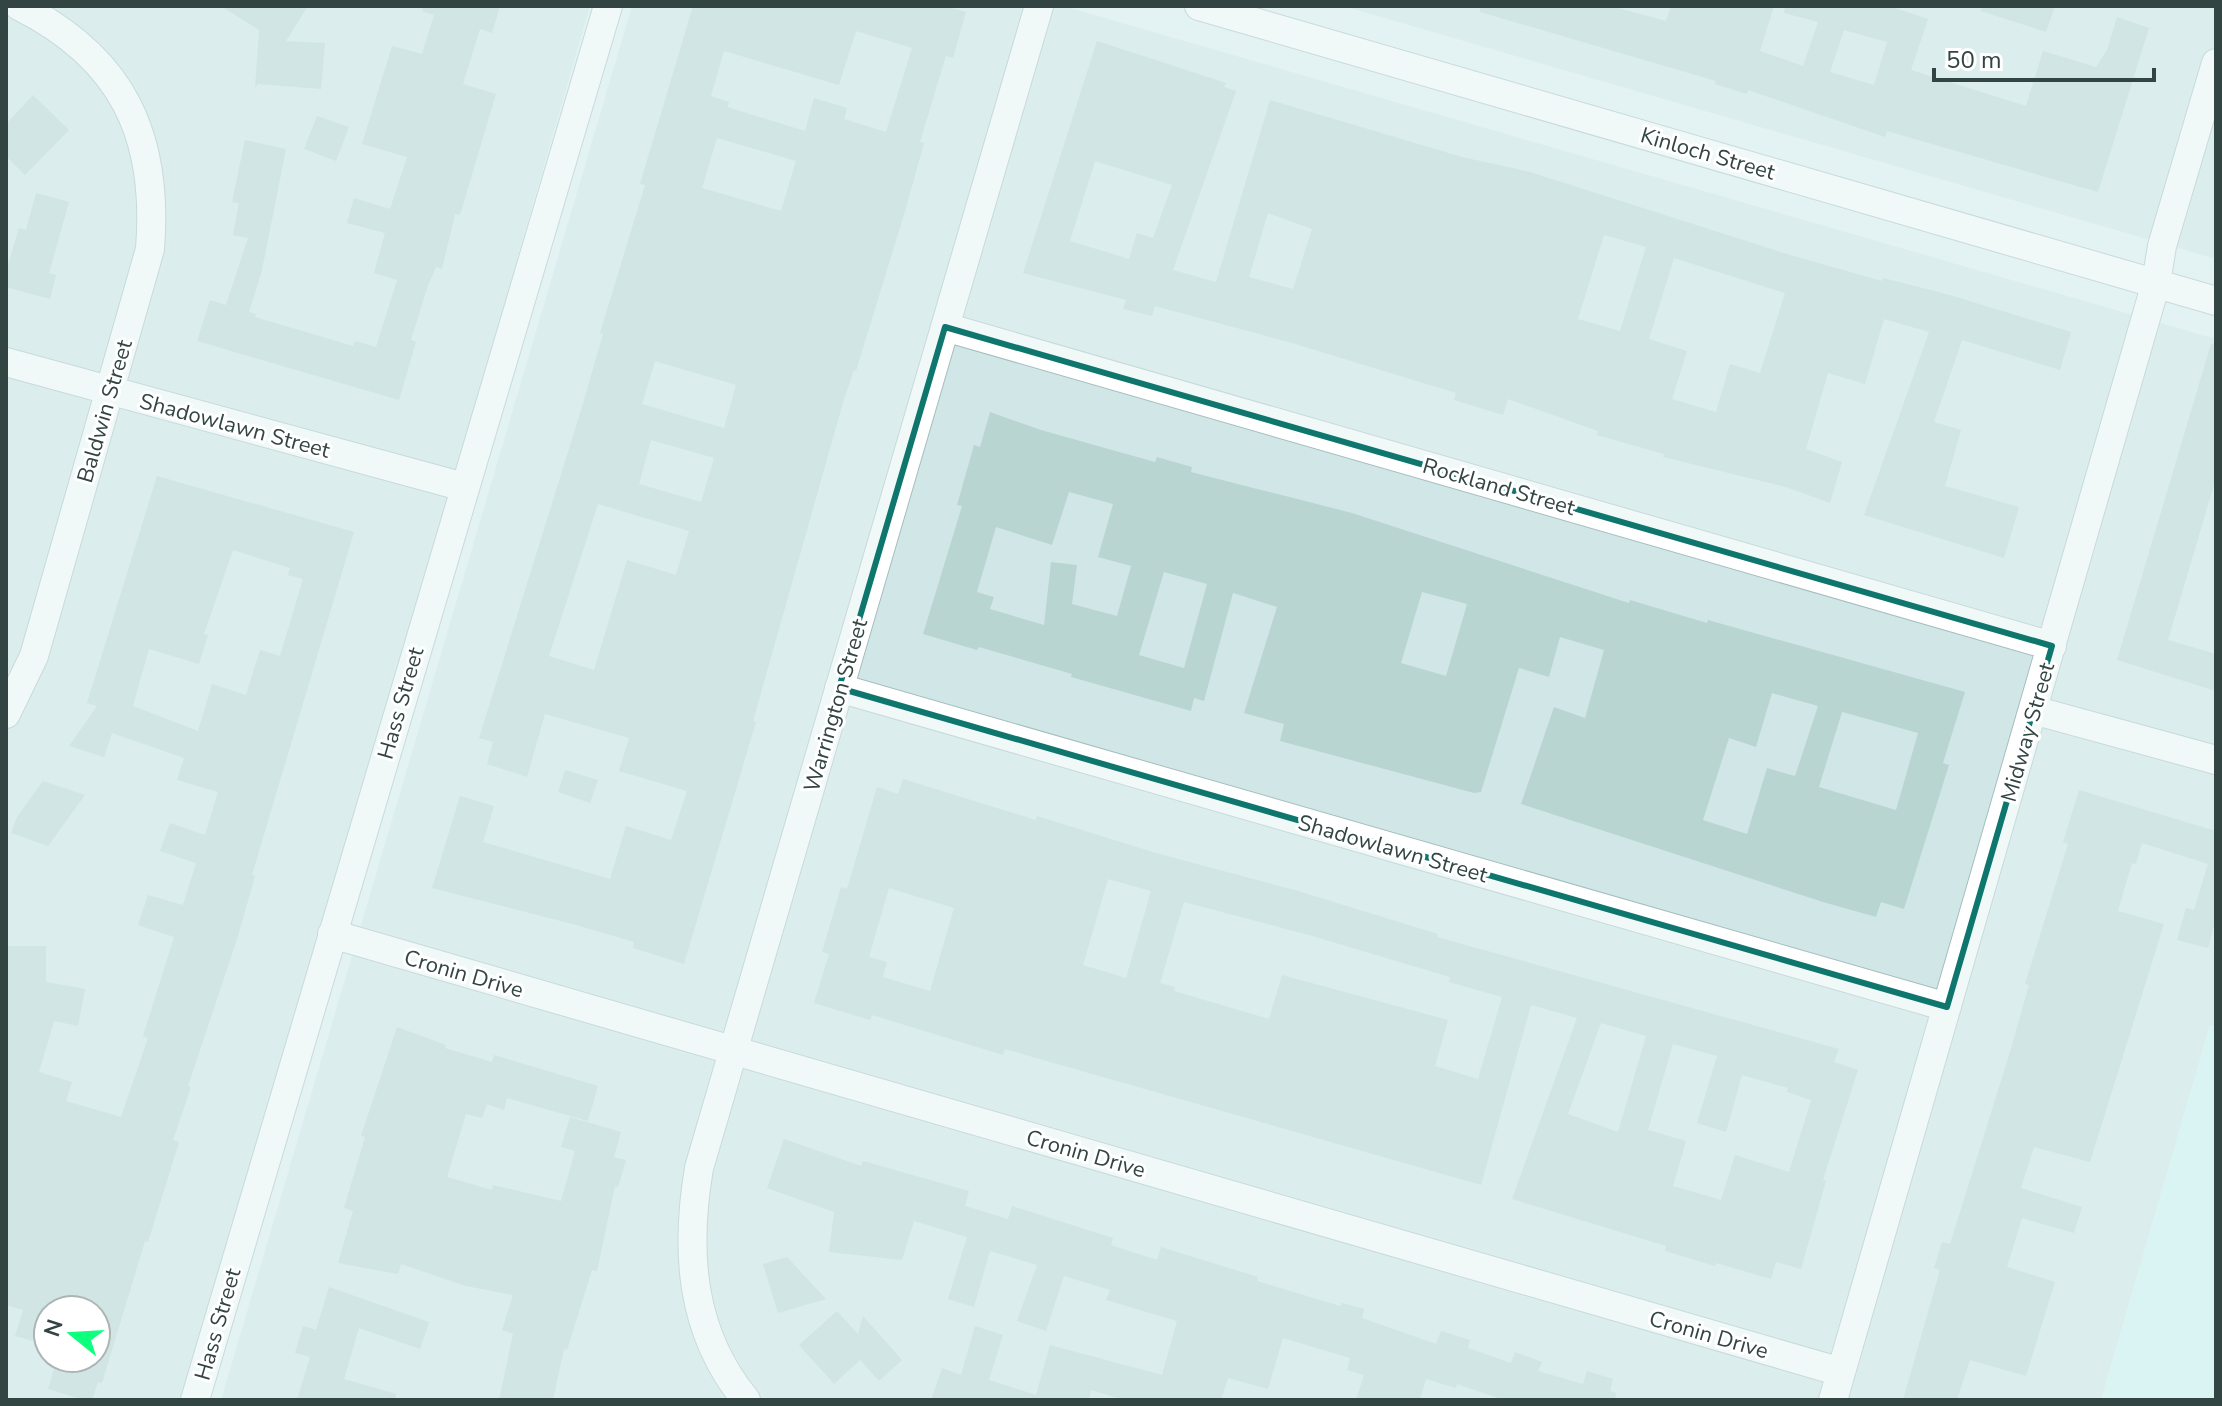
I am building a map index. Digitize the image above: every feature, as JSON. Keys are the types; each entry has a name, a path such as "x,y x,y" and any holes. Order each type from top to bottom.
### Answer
{"street":[{"name":"Baldwin Street","path":"6,714 34,656 150,249 154,205 150,165 127,102 90,54 54,26 19,6"},
{"name":"Hass Street","path":"195,1400 608,6"},
{"name":"Warrington Street","path":"746,1400 723,1368 700,1317 690,1245 699,1168 1039,6"},
{"name":"Kinloch Street","path":"1199,6 2216,301"},
{"name":"Midway Street","path":"1833,1400 2156,283 2162,246 2216,63"},
{"name":"Rockland Street","path":"945,327 2052,646"},
{"name":"Shadowlawn Street","path":"6,362 464,487"},
{"name":"Shadowlawn Street","path":"839,688 1947,1007"},
{"path":"2033,710 2216,760"},
{"name":"Cronin Drive","path":"332,934 1841,1372"}],"highlighted area":[{"path":"945,327 2052,646 1947,1007 839,688"}],"shaded area":[{"path":"6,6 590,6 189,1400 6,1400"},
{"path":"632,6 1063,6 2216,339 2216,1027 2210,1025 2101,1400 221,1400"},
{"path":"1343,6 2216,6 2216,259"},
{"path":"2210,1025 2216,1027 2216,1400 2101,1400"}],"building":[{"path":"221,6 308,6 286,41 325,43 321,89 258,84 255,88 259,30"},
{"path":"423,6 500,6 492,33 480,29 463,84 496,94 460,215 455,214 442,269 436,267 427,288 411,340 416,342 399,400 197,341 210,300 226,305 248,238 233,235 239,203 232,202 245,140 286,149 262,270 249,312 256,314 255,317 353,346 355,341 376,347 397,280 374,273 385,233 347,223 354,198 390,209 407,157 362,144 392,46 422,54 434,15 422,11"},
{"path":"693,6 944,6 966,12 953,58 946,56 920,142 924,143 906,208 856,371 844,399 753,721 756,722 684,964 633,948 634,942 432,888 460,796 494,806 483,842 610,879 626,826 671,840 687,791 619,771 629,738 545,714 527,777 487,764 493,742 479,738 582,407 603,334 600,333 645,185 640,184","holes":["856,31 912,48 886,132 844,119 847,108 814,98 805,131 727,107 729,102 711,96 724,51 839,85","717,138 796,161 781,211 702,188","655,361 736,385 724,428 642,404","651,440 714,458 701,502 639,484","598,504 689,531 676,575 627,560 594,670 549,656"]},
{"path":"1480,6 1611,6 1666,21 1671,6 1774,6 1760,51 1803,66 1818,22 1784,13 1785,6 1889,6 1928,19 1911,70 2026,106 2043,51 2096,67 2107,50 2117,17 2149,28 2098,192 1887,131 1885,137 1748,90 1747,94 1715,84 1716,81 1480,12","holes":["1844,30 1887,42 1874,85 1830,72"]},
{"path":"1982,6 2055,6 2046,32 1981,11"},
{"path":"1097,41 1226,83 1224,87 1236,91 1173,270 1216,282 1270,100 1462,157 1530,172 1790,255 1882,281 1883,278 1950,295 2071,332 2060,370 1962,340 1934,422 1961,430 1945,486 2019,507 2004,558 1864,515 1929,332 1884,319 1865,384 1828,373 1806,449 1842,462 1830,503 1786,487 1663,457 1664,454 1597,435 1598,431 1508,399 1503,415 1454,400 1456,393 1292,343 1155,306 1152,316 1123,309 1126,300 1023,273","holes":["1095,161 1172,185 1153,238 1137,233 1129,259 1070,241","1268,213 1312,229 1293,289 1249,277","1604,235 1646,247 1620,331 1578,319","1674,258 1785,293 1760,373 1730,364 1716,412 1672,399 1687,351 1649,339"]},
{"path":"33,95 69,130 25,175 6,156 6,124"},
{"path":"317,116 349,127 336,161 304,149"},
{"path":"36,193 69,202 49,273 56,275 50,299 6,287 6,272 19,228 26,230"},
{"path":"2211,344 2216,345 2216,478 2168,640 2216,654 2216,691 2117,660"},
{"path":"990,412 1041,430 1155,462 1157,457 1192,467 1191,472 1352,513 1629,603 1630,600 1707,623 1708,620 1965,692 1943,763 1949,765 1904,909 1881,902 1876,917 1521,804 1554,707 1585,718 1604,650 1560,637 1549,677 1519,668 1481,792 1474,793 1280,741 1284,724 1244,713 1277,607 1233,593 1204,701 1194,698 1191,711 979,647 977,650 923,634 962,506 957,505 974,445 980,447","holes":["1069,492 1113,504 1098,557 1131,566 1117,616 1072,604 1077,565 1051,562 1044,625 990,609 994,597 977,592 996,527 1052,545","1164,572 1207,584 1184,668 1139,655","1422,592 1467,604 1446,676 1401,663","1772,693 1818,706 1795,776 1767,768 1747,834 1703,820 1729,738 1756,747","1842,712 1918,733 1896,810 1819,787"]},
{"path":"157,476 354,532 252,875 255,876 238,936 188,1086 191,1087 173,1140 179,1142 112,1350 112,1294 32,1294 32,1341 15,1336 23,1310 6,1305 6,946 46,946 46,982 85,989 78,1026 54,1021 39,1072 72,1082 66,1101 121,1117 148,1038 143,1036 174,937 138,925 148,895 183,905 196,863 160,851 170,823 205,835 218,792 177,780 184,758 112,733 104,757 69,746 97,706 87,703","holes":["233,550 290,568 288,575 303,579 280,656 260,650 246,695 212,684 198,731 133,706 149,649 199,664 208,635 204,634"]},
{"path":"565,770 598,780 590,803 558,792"},
{"path":"903,779 1036,820 1037,816 1156,853 1298,891 1438,934 1437,937 1839,1049 1834,1062 1858,1070 1823,1180 1826,1181 1801,1269 1776,1262 1771,1279 1716,1263 1715,1266 1665,1251 1666,1246 1512,1199 1577,1018 1531,1005 1481,1185 1005,1049 1003,1055 872,1015 870,1020 814,1003 829,954 822,952 841,887 847,889 877,787 898,794","holes":["1108,879 1151,891 1126,978 1083,965","889,888 954,908 930,991 883,977 887,962 869,957","1184,902 1450,977 1449,982 1502,997 1478,1079 1435,1066 1448,1020 1282,975 1269,1019 1174,991 1175,987 1160,983","1601,1023 1646,1036 1618,1132 1568,1114","1673,1044 1717,1056 1697,1123 1726,1132 1742,1075 1788,1088 1787,1092 1811,1100 1789,1172 1735,1155 1721,1200 1673,1186 1686,1141 1648,1130"]},
{"path":"43,781 85,795 48,846 11,833 17,817"},
{"path":"2079,790 2216,831 2216,917 2208,948 2177,940 2186,908 2194,910 2208,864 2142,843 2136,864 2132,863 2118,911 2164,924 2090,1162 2034,1147 2021,1188 2082,1207 2074,1233 2022,1218 2007,1267 2055,1282 2026,1376 1970,1360 1957,1400 1903,1400 1940,1270 1934,1268 1942,1242 1950,1244 2010,1052 2029,985 2025,984 2068,844 2063,842"},
{"path":"397,1027 446,1045 445,1048 492,1062 494,1055 598,1086 588,1121 507,1098 504,1110 487,1104 482,1118 466,1114 447,1177 492,1190 493,1185 561,1201 575,1151 561,1147 570,1117 621,1132 614,1157 626,1160 618,1187 615,1186 597,1271 592,1270 567,1350 564,1349 553,1400 499,1400 513,1334 502,1330 513,1295 466,1286 401,1264 398,1274 338,1263 353,1211 344,1208 365,1137 361,1136"},
{"path":"784,1139 861,1166 863,1161 969,1191 965,1206 1008,1219 1012,1206 1113,1238 1111,1245 1157,1260 1161,1247 1258,1277 1257,1281 1340,1306 1342,1303 1364,1309 1362,1318 1436,1344 1441,1331 1470,1340 1468,1348 1511,1363 1515,1352 1542,1362 1538,1371 1583,1384 1587,1371 1613,1379 1610,1391 1616,1393 1615,1400 1504,1400 1457,1384 1456,1388 1426,1379 1420,1400 1356,1400 1364,1375 1347,1370 1350,1358 1283,1338 1268,1389 1228,1378 1221,1400 1124,1400 1091,1390 1089,1400 931,1400 942,1368 961,1375 975,1326 1003,1335 989,1380 1036,1395 1050,1345 1162,1375 1177,1321 1106,1300 1110,1290 1064,1276 1046,1331 1017,1321 1037,1265 990,1251 974,1307 948,1299 967,1237 914,1221 902,1260 829,1252 834,1212 767,1188"},
{"path":"787,1257 826,1299 778,1313 763,1264"},
{"path":"329,1287 429,1322 420,1349 359,1328 344,1379 396,1394 395,1400 297,1400 310,1357 295,1353 303,1326 316,1330"},
{"path":"837,1311 858,1334 863,1316 902,1360 879,1381 860,1360 834,1384 799,1345"},
{"path":"52,1374 105,1374 102,1383 98,1382 92,1400 48,1389"}]}
